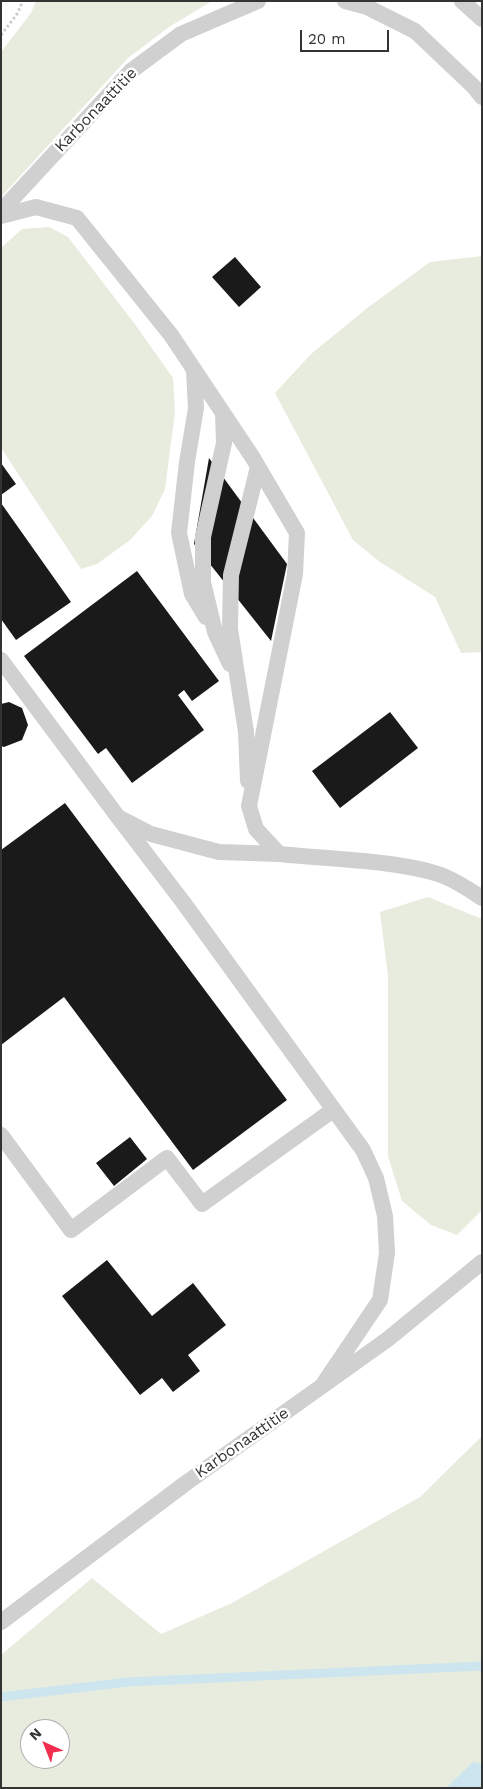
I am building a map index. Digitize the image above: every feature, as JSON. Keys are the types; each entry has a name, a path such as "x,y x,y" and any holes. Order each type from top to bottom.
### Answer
{"lane":[{"name":"Karbonaattitie","path":"1,211 131,71 181,34 258,1"},
{"path":"345,1 367,7 415,31 474,87 482,97"},
{"path":"462,1 482,19"},
{"path":"1,216 36,207 76,218 171,335 258,467 297,533 295,574 249,806"},
{"path":"194,369 196,408 187,462 179,533 192,594 215,632 238,682"},
{"path":"215,632 202,582 204,538 224,442 223,413"},
{"path":"258,467 231,575 230,629 246,732 249,806 256,829 279,854"},
{"path":"1,660 183,902 363,1150 376,1178 385,1216 387,1253 380,1300 322,1386"},
{"path":"118,817 151,834 219,852 279,854 396,866 438,874 462,885 482,898"},
{"path":"1,1135 71,1230 167,1158 202,1204 333,1110"},
{"name":"Karbonaattitie","path":"1,1622 186,1483 388,1339 482,1262"}],"path":[{"path":"1,35 17,14 23,1"}],"shaded area":[{"path":"36,1 212,1 169,27 128,58 1,197 1,52 31,13"},
{"path":"49,227 68,237 134,323 173,378 175,412 165,489 152,516 130,540 97,564 81,569 1,448 1,248 22,229"},
{"path":"482,256 482,652 461,653 435,597 380,562 353,540 275,393 311,354 366,309 430,262"},
{"path":"428,897 482,919 482,1210 457,1235 431,1225 402,1201 388,1156 388,976 380,912"},
{"path":"482,1436 482,1788 1,1788 1,1655 92,1578 161,1634 232,1603 420,1497"}],"water":[{"path":"473,1762 482,1764 482,1788 446,1788"}],"building":[{"path":"235,257 261,287 239,307 212,277"},
{"path":"209,458 287,564 271,641 194,544"},
{"path":"1,463 16,484 1,495"},
{"path":"1,503 71,602 16,640 1,619"},
{"path":"137,571 219,681 192,701 184,690 178,695 204,730 132,783 106,748 98,754 24,656"},
{"path":"9,702 22,708 28,725 22,740 4,747 1,746 1,704"},
{"path":"390,712 418,748 340,808 312,771"},
{"path":"65,803 287,1100 193,1170 64,997 1,1045 1,850"},
{"path":"130,1137 147,1159 114,1186 96,1163"},
{"path":"107,1260 152,1316 193,1283 226,1325 188,1355 200,1371 173,1392 162,1378 140,1395 62,1296"}],"waterway":[{"path":"1,1697 128,1682 482,1666"}]}
